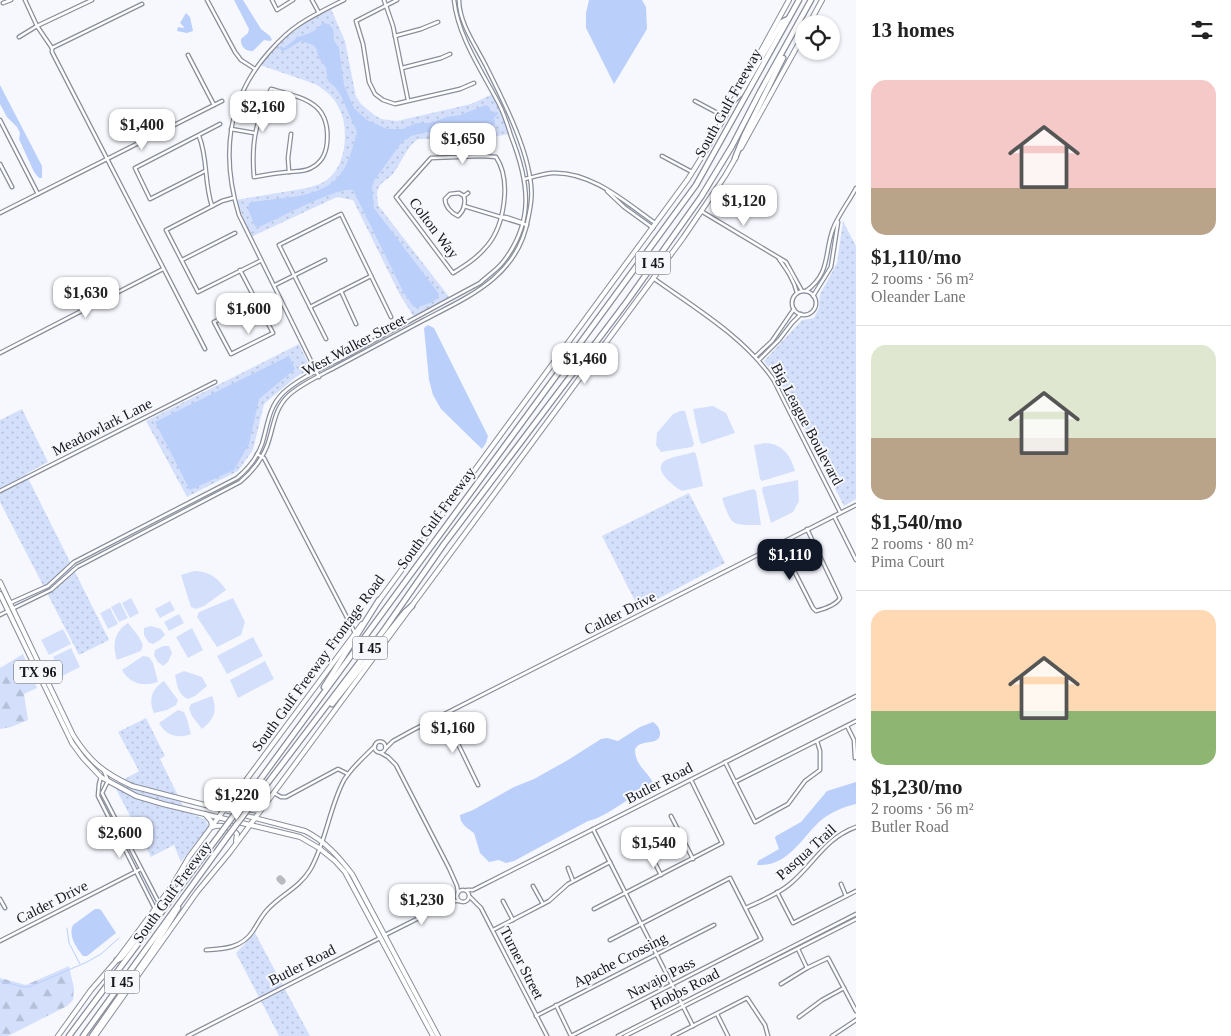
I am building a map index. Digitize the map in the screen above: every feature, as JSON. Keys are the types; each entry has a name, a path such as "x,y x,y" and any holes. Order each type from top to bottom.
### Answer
{"highway":[{"name":"South Gulf Freeway","path":"69,1036 246,799 696,185 799,0"},
{"name":"South Gulf Freeway","path":"803,15 811,0"},
{"path":"733,101 740,94 782,22 789,18"},
{"path":"735,158 795,29"},
{"name":"South Gulf Freeway","path":"83,1036 228,836 628,300 700,197 732,146 795,29"},
{"path":"296,730 300,719 324,686 379,600"},
{"path":"284,762 300,746 404,612 412,606"},
{"path":"117,960 121,958 172,892 181,887"},
{"path":"94,1036 152,950 175,914 181,900"}],"main road":[{"name":"South Gulf Freeway Frontage Road","path":"58,1036 91,990 117,960 172,886 189,857 692,173 790,0"},
{"path":"814,15 822,0"},
{"path":"94,1036 197,892 274,793 701,211 735,158 795,50"},
{"name":"TX 96","path":"0,582 8,604 73,735 89,758 104,771 132,786 254,819"},
{"name":"TX 96","path":"0,594 8,604"},
{"name":"TX 96","path":"11,610 72,743 101,777 136,796 250,824"},
{"path":"236,794 239,805 252,810 260,810"},
{"path":"203,813 211,821 212,827 218,825 230,828 237,834 236,844"},
{"path":"254,819 305,831 322,840 342,860 351,874 406,983 438,1036"},
{"path":"250,824 300,837 319,848 335,861 345,872 382,937"},
{"path":"426,1019 433,1036"}],"street":[{"path":"3,4 11,0"},
{"path":"24,0 37,26 52,48 52,52 205,349"},
{"path":"19,37 37,26 92,0"},
{"path":"207,0 235,52 242,60 255,69"},
{"path":"272,0 277,10 293,0"},
{"path":"312,0 319,13"},
{"path":"319,377 239,214 229,170 231,129 239,98 255,69 278,41 290,31 344,0"},
{"path":"384,0 396,36 408,101"},
{"path":"397,0 356,21 363,44 369,82 375,94 383,100 395,104 460,89 474,83"},
{"name":"West Walker Street","path":"0,609 48,586 74,562 230,482 245,471 257,454 262,444 268,416 274,404 285,391 316,372 480,283 502,264 515,242 522,223 527,201 525,179 515,145 500,106 464,36 455,13 454,0"},
{"name":"West Walker Street","path":"0,615 51,590 77,567 233,487 248,475 262,457 278,407 289,395 480,290 508,265 520,248 527,224 532,198 530,177 508,112 463,20 459,0"},
{"path":"52,48 142,4"},
{"path":"396,36 438,22"},
{"path":"402,68 450,54"},
{"path":"188,55 214,105"},
{"path":"271,89 309,101 320,110 326,122 327,144 321,161 306,170 254,177 254,133 260,113 271,89"},
{"path":"0,213 222,101"},
{"path":"695,101 725,117"},
{"path":"0,120 38,194"},
{"path":"205,172 150,199 134,168 220,124"},
{"path":"231,129 254,133"},
{"path":"289,172 288,158 291,134"},
{"path":"199,136 203,148 205,172 212,206"},
{"name":"Colton Way","path":"482,156 496,158 501,170 504,188 502,217 488,245 470,262 453,273 396,197 431,158 482,156"},
{"path":"662,156 692,173"},
{"path":"0,164 12,187"},
{"path":"525,179 551,173 573,174 611,192 654,226"},
{"path":"806,291 817,282 823,272 827,262 834,226 856,188"},
{"path":"464,196 468,193"},
{"path":"450,194 461,194 464,196 464,206 458,217 449,208 445,199 450,194"},
{"path":"234,198 212,206 166,230 198,292 260,260"},
{"path":"464,206 527,224"},
{"path":"701,211 786,262 802,291"},
{"path":"326,339 279,245 341,214 391,317"},
{"path":"813,296 831,267 835,235 840,218"},
{"path":"182,260 235,233"},
{"path":"779,258 788,271 797,294"},
{"path":"274,285 325,260"},
{"path":"0,353 163,269"},
{"path":"240,270 273,333 230,354 214,322 256,301"},
{"path":"310,306 371,276"},
{"name":"Big League Boulevard","path":"653,278 720,326 756,356 773,379 840,512"},
{"path":"480,283 480,290"},
{"path":"340,291 356,324"},
{"path":"759,360 779,340 792,323 802,314 809,313 812,310 816,303 813,296 806,291 797,294 792,302 794,309 802,314"},
{"path":"756,356 772,341 794,309"},
{"path":"376,339 379,344"},
{"name":"Meadowlark Lane","path":"0,491 214,382"},
{"path":"257,454 262,457 355,633"},
{"name":"Calder Drive","path":"379,753 393,741 856,504"},
{"path":"834,516 856,560"},
{"path":"780,543 814,609 816,611 821,610 838,602 840,598 807,529"},
{"name":"Butler Road","path":"466,890 473,890 856,696"},
{"path":"444,715 478,785"},
{"path":"735,782 856,721"},
{"path":"847,726 854,740 855,758"},
{"name":"Calder Drive","path":"382,742 393,741"},
{"path":"725,762 755,822 788,804 806,781 820,770 820,751 817,741"},
{"path":"206,950 230,948 246,939 268,909 290,892 305,877 313,864 338,793 348,774 377,743 382,742 388,757"},
{"path":"375,746 379,753"},
{"path":"366,755 379,753 388,757 396,765 457,886 459,901 474,901"},
{"path":"274,793 280,797 286,796 338,769 348,774"},
{"path":"104,771 108,781 102,793 159,903"},
{"path":"101,777 98,796 155,908"},
{"path":"594,909 722,843 691,780"},
{"path":"104,787 114,785"},
{"path":"671,816 693,859"},
{"name":"Pasqua Trail","path":"746,908 791,883 836,837 856,826"},
{"path":"594,829 693,1026"},
{"path":"639,832 661,875"},
{"path":"120,840 125,838"},
{"path":"493,930 554,898 564,887 573,881 610,862"},
{"path":"568,868 573,881"},
{"name":"Calder Drive","path":"0,941 141,869"},
{"path":"610,940 730,878 746,908"},
{"path":"841,884 846,896"},
{"path":"457,886 466,890 470,896"},
{"path":"533,886 543,904"},
{"path":"457,894 462,889"},
{"path":"467,901 473,890"},
{"path":"777,892 793,923 856,891"},
{"name":"Butler Road","path":"453,901 457,894"},
{"name":"Turner Street","path":"470,896 481,908 547,1036"},
{"path":"0,899 5,908"},
{"name":"Butler Road","path":"188,1036 453,901 459,901"},
{"path":"503,901 512,920"},
{"name":"Navajo Pass","path":"572,1036 761,939 746,908"},
{"name":"Hobbs Road","path":"764,964 856,914"},
{"name":"Hobbs Road","path":"618,1036 856,919"},
{"name":"Apache Crossing","path":"536,1016 714,925"},
{"path":"796,945 807,968"},
{"path":"781,984 828,958 856,1011"},
{"path":"799,1017 822,1000 844,988"},
{"path":"673,1036 747,998 765,1025 768,1036"},
{"path":"556,1005 572,1036"},
{"name":"Hobbs Road","path":"626,1036 683,1005"},
{"path":"717,1014 728,1036"},
{"path":"832,1036 856,1020"}],"green space":[{"path":"331,9 345,41 356,97 373,114 381,119 397,121 471,104 493,94 510,134 478,139 418,139 407,151 392,175 379,187 377,192 378,205 450,298 414,317 400,295 353,200 337,197 251,237 236,200 315,186 328,179 339,165 344,148 345,128 340,111 331,96 315,84 260,65 292,32"},
{"path":"843,221 856,246 856,499 844,506 779,381 764,361 802,320 814,318 819,308 820,294 837,263"},
{"path":"299,344 311,369 296,377 264,404 253,450 238,471 187,497 146,421"},
{"path":"713,406 726,413 735,433 702,444 693,409"},
{"path":"22,409 48,462 26,474 109,640 79,655 0,502 0,420"},
{"path":"685,411 694,444 692,447 661,452 656,445 657,433 673,414"},
{"path":"765,443 777,446 785,451 795,471 762,481 760,479 754,445"},
{"path":"694,452 703,486 682,491 674,486 662,473 662,464 666,460"},
{"path":"798,480 799,501 793,512 771,523 762,490 763,487"},
{"path":"753,489 756,491 761,525 744,525 734,522 728,514 722,498"},
{"path":"689,493 725,563 639,609 602,536"},
{"path":"194,571 204,572 213,576 226,590 204,606 196,609 191,607 181,575"},
{"path":"131,598 139,613 130,618 122,603"},
{"path":"233,598 245,622 241,635 217,647 197,617 199,612"},
{"path":"170,601 175,610 160,618 155,609"},
{"path":"120,602 128,618 119,622 111,607"},
{"path":"110,608 118,624 108,629 100,613"},
{"path":"179,614 184,623 169,631 164,622"},
{"path":"128,623 143,645 141,651 117,660 115,639 120,630"},
{"path":"151,626 161,629 165,635 153,644 148,642 144,635 144,628"},
{"path":"192,628 203,650 188,658 176,637"},
{"path":"63,629 71,644 49,655 41,640"},
{"path":"253,637 263,656 227,674 217,656"},
{"path":"163,646 169,646 172,653 168,662 163,666 154,655 155,650"},
{"path":"71,648 80,667 62,676 53,657"},
{"path":"23,654 37,688 24,694 28,720 0,729 0,668"},
{"path":"143,656 149,657 153,663 158,682 137,683 125,675 122,670"},
{"path":"265,661 274,679 238,698 230,680"},
{"path":"184,671 202,677 207,686 188,699 180,692 175,675"},
{"path":"164,681 178,700 176,705 167,710 154,713 151,704 152,695"},
{"path":"212,696 215,706 214,714 202,729 189,709 191,704"},
{"path":"178,710 184,712 191,734 177,736 169,734 159,723"},
{"path":"146,718 165,756 160,759 186,812 205,819 209,827 181,862 174,845 151,857 114,785 139,771 118,732"},
{"path":"255,933 310,1036 279,1036 236,953"},
{"path":"69,966 74,988 73,1000 67,1006 8,1036 0,1036 0,978 26,985"}],"shaded area":[{"path":"234,0 243,0 261,29 272,40 264,40 253,51 248,51 244,48 241,44 241,39 248,33 249,29"},
{"path":"589,0 642,0 646,7 647,29 614,84 586,28 586,13"},
{"path":"186,13 190,17 193,31 187,33 177,31 178,27 184,27 180,23"},
{"path":"323,23 329,24 333,29 334,40 339,49 344,85 354,108 367,120 387,129 403,129 416,123 430,123 460,115 486,105 492,113 498,112 494,118 495,123 491,128 469,133 452,130 438,134 427,132 411,136 402,142 373,182 374,208 439,294 433,301 417,308 413,306 403,291 353,190 345,190 321,198 259,227 255,226 248,209 249,203 312,193 334,181 345,168 357,132 341,96 328,81 326,68 319,58 316,48 301,41 284,51 279,48 281,46 284,48 298,37 313,32"},
{"path":"0,85 42,166 42,178 39,178 34,172 19,139 20,133 17,127 7,117 0,104"},
{"path":"428,325 434,328 488,436 482,449 441,409 433,395 429,380 424,328"},
{"path":"289,356 295,369 259,399 249,444 234,470 190,490 155,422"},
{"path":"653,722 660,730 658,739 640,744 635,749 639,764 653,783 640,795 514,861 506,863 499,860 489,862 480,853 474,833 466,827 460,815 473,810 514,787 534,779 601,739 607,738 618,741 640,727"},
{"path":"856,782 856,804 826,816 792,852 776,862 767,865 757,865 758,861 779,849 776,836 801,822 827,791"},
{"path":"95,909 101,910 116,933 87,956 83,956 71,933 73,925"}],"waterway":[{"path":"67,928 69,943 80,964"},
{"path":"0,981 29,987 87,962 101,954 119,938"}]}
